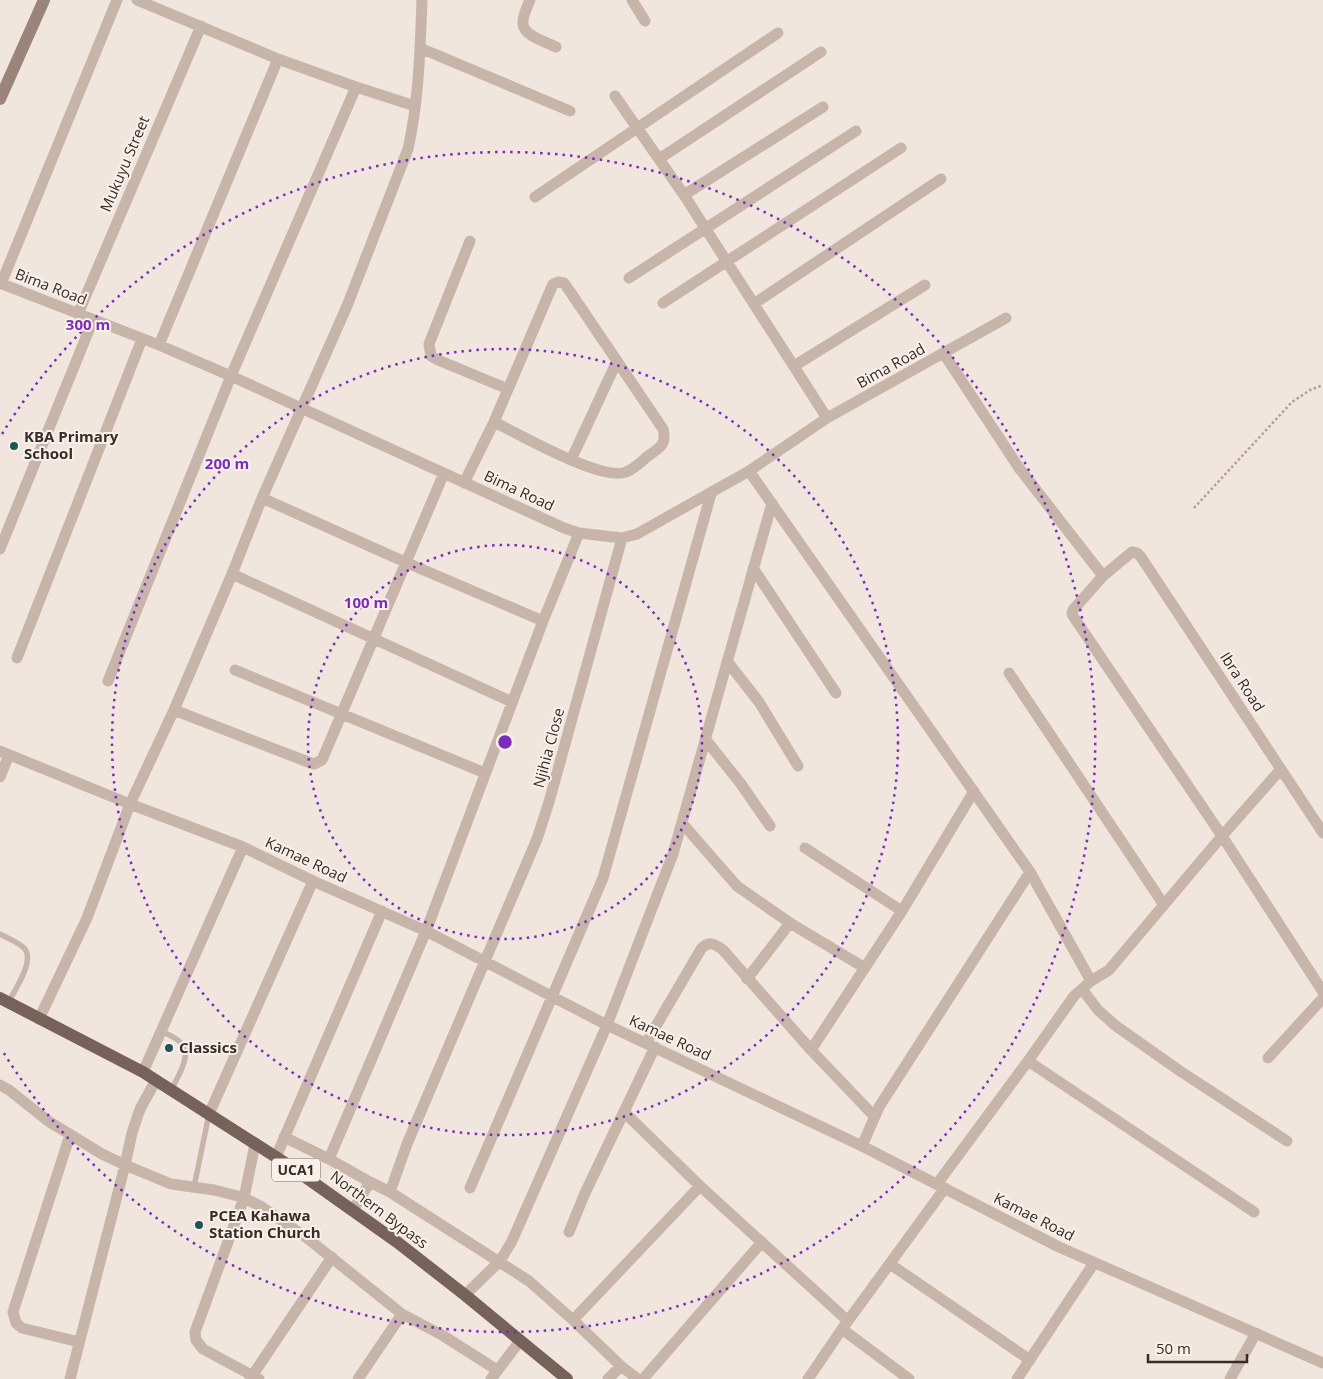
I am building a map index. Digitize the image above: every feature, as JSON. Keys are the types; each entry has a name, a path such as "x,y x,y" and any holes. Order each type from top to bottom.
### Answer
{"main road":[{"name":"Northern Bypass","path":"4,1001 143,1072 276,1157 353,1210 465,1295 568,1379"}],"street":[{"path":"0,99 44,0"},
{"path":"1,283 117,0"},
{"path":"137,0 278,59 415,106"},
{"path":"39,1019 87,918 130,804 174,710 262,498 348,306 408,149 414,125 422,0"},
{"path":"530,0 523,19 526,31 556,47"},
{"path":"632,0 645,21"},
{"name":"Mukuyu Street","path":"78,314 200,26"},
{"path":"535,197 636,127 778,33"},
{"path":"420,48 570,111"},
{"path":"659,159 821,52"},
{"path":"159,345 278,59"},
{"path":"108,681 231,376 356,87"},
{"path":"615,96 755,303 827,418"},
{"path":"684,196 823,107"},
{"path":"629,278 856,132"},
{"path":"663,303 901,148"},
{"path":"755,303 941,179"},
{"path":"470,240 429,344 429,351 431,356 438,360 508,389"},
{"path":"464,483 494,422 553,284 558,282 564,283 663,429 665,438 663,446 626,472 614,474 571,460 494,422"},
{"name":"Bima Road","path":"1,283 142,340 159,345 231,376 564,528 579,533 622,538 637,534 711,494 749,471 827,418 1006,318"},
{"path":"794,366 925,285"},
{"path":"0,548 93,320"},
{"path":"17,658 142,340"},
{"path":"944,354 1019,468 1103,576 1073,610 1073,616 1222,836 1323,992"},
{"path":"571,460 617,361"},
{"path":"749,471 1030,872 1091,981"},
{"path":"174,710 314,764 322,760 372,638 444,474"},
{"path":"470,1188 603,878 711,494"},
{"path":"262,498 543,621"},
{"path":"465,1295 500,1261 512,1241 607,1024 673,854 772,503"},
{"path":"329,1159 426,931 543,621 579,533"},
{"name":"Njihia Close","path":"390,1192 407,1144 537,839 622,538"},
{"name":"Ibra Road","path":"1103,576 1132,552 1138,553 1323,833"},
{"path":"753,568 836,693"},
{"path":"232,574 512,702"},
{"path":"727,661 759,702 798,766"},
{"path":"235,670 485,773"},
{"path":"1009,673 1164,905"},
{"path":"706,740 741,784 770,826"},
{"path":"0,777 5,753"},
{"name":"Kamae Road","path":"5,753 130,804 243,847 313,881 426,931 486,960 607,1024 862,1146 1060,1247 1323,1363"},
{"path":"808,1379 890,1264 941,1186 1066,1006 1091,981 1109,970 1281,769"},
{"path":"811,1050 902,912 974,791"},
{"path":"682,823 737,886 790,923 865,968"},
{"path":"143,1072 243,847"},
{"path":"804,848 902,912"},
{"path":"862,1146 878,1107 1030,872"},
{"path":"209,1114 313,881"},
{"path":"276,1157 382,911"},
{"path":"747,979 790,923"},
{"path":"569,1232 585,1192 624,1112 650,1045 701,949 706,944 716,945 722,950 811,1050 874,1116"},
{"path":"1082,989 1098,1010 1128,1035 1287,1142"},
{"path":"1268,1058 1323,998"},
{"path":"1028,1062 1254,1212"},
{"path":"70,1379 132,1132 140,1109 156,1080"},
{"path":"0,1085 10,1090 48,1121 125,1166 171,1184 214,1190 244,1198 286,1223 402,1314 442,1334 494,1374 520,1341"},
{"path":"624,1112 700,1186 762,1242 845,1325 909,1379"},
{"path":"70,1135 13,1312 16,1323 22,1328 79,1342"},
{"path":"284,1137 390,1192 500,1261 529,1281 621,1366 638,1379"},
{"path":"255,1144 244,1198 195,1332 196,1340 203,1349 253,1378 332,1258"},
{"path":"353,1210 370,1182"},
{"path":"573,1320 700,1186"},
{"path":"643,1379 762,1242"},
{"path":"1017,1379 1094,1263"},
{"path":"890,1264 1030,1360"},
{"path":"358,1379 402,1314"},
{"path":"1230,1379 1256,1333"},
{"path":"608,1379 621,1366"}],"lane":[{"path":"0,934 24,948 28,954 25,971 4,1001"},
{"path":"161,1031 180,1041 184,1049 186,1060 172,1089"},
{"path":"194,1187 209,1114"}],"path":[{"path":"1194,508 1292,402 1310,390 1323,385"}],"place":[{"name":"KBA Primary School","path":"14,446"},
{"name":"Classics","path":"169,1048"},
{"name":"PCEA Kahawa Station Church","path":"199,1225"}]}
